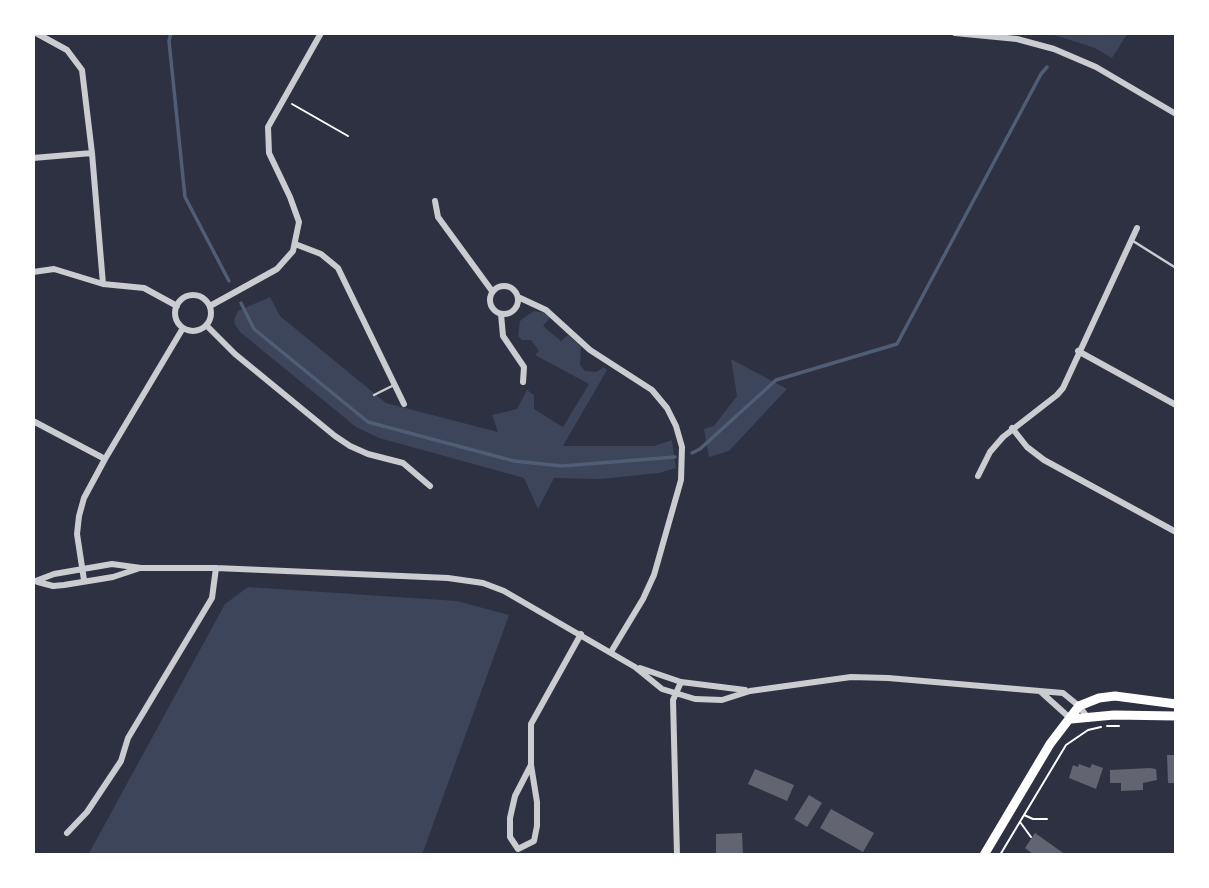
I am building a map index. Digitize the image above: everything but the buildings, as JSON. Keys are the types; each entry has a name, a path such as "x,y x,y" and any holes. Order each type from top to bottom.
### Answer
{"main road":[{"path":"984,855 1050,744 1079,706 1099,698 1115,696 1176,704"},
{"path":"1071,719 1114,715 1176,716"}],"street":[{"path":"36,33 67,50 82,70 103,284"},
{"path":"210,306 276,269 293,251 299,222 269,153 268,127 321,33"},
{"path":"955,33 1017,39 1054,49 1096,67 1176,114"},
{"path":"33,158 92,153"},
{"path":"435,201 438,217 492,291 490,305 501,314 503,336 524,367 523,382"},
{"path":"978,476 996,444 1012,428 1057,395 1068,379 1078,351 1137,229"},
{"path":"295,244 321,254 338,268 404,404"},
{"path":"33,272 54,269 103,284 145,288 177,306"},
{"path":"492,291 504,286 513,289 518,297 546,310 590,350 652,390 671,417 682,447 681,480 654,575 611,652"},
{"path":"196,295 205,299 212,314 207,326 195,331 183,328 176,318 177,306 187,296 196,295"},
{"path":"501,314 514,310 518,297"},
{"path":"207,326 235,354 335,436 359,450 403,463 430,486"},
{"path":"84,580 77,534 84,498 183,328"},
{"path":"1078,351 1176,405"},
{"path":"33,421 105,459"},
{"path":"1012,428 1027,447 1044,460 1176,532"},
{"path":"35,582 54,575 112,564 142,568 216,568 448,578 483,583 526,602 635,667 662,689 675,694 709,701 722,700 750,691 851,677 888,678 1063,693 1079,706 1088,718"},
{"path":"35,582 53,586 113,577 142,568"},
{"path":"67,833 87,812 121,761 128,738 212,598 216,568"},
{"path":"531,765 515,796 509,818 510,837 518,849 534,841 537,826 537,802 531,765 531,724 581,634"},
{"path":"635,667 681,682 750,691"},
{"path":"677,855 673,700 681,682"},
{"path":"1041,692 1071,719"}],"lane":[{"path":"1130,240 1176,268"},
{"path":"374,395 394,385"}],"path":[{"path":"291,103 348,136"},
{"path":"1000,855 1066,745 1088,730 1121,726"},
{"path":"1024,814 1033,819 1046,820"},
{"path":"1020,821 1031,837"}],"shaded area":[{"path":"1048,33 1128,33 1112,58 1095,48"},
{"path":"270,297 280,316 386,403 498,432 492,415 517,409 527,390 534,395 534,409 563,427 589,384 535,355 539,351 531,340 522,340 518,336 520,321 534,311 545,313 550,318 543,326 561,341 568,335 581,347 580,365 585,371 596,372 604,367 607,370 563,446 654,446 672,440 676,468 659,473 601,479 554,478 538,509 524,478 379,438 356,427 240,332 235,325 238,311"},
{"path":"731,359 787,389 729,451 709,457 704,429 714,426 737,396"},
{"path":"248,587 457,601 509,615 422,855 88,855 225,604"}],"waterway":[{"path":"171,33 169,41 185,197 229,281"},
{"path":"692,453 700,449 776,380 897,344 1047,67"},
{"path":"241,303 254,329 368,422 514,461 562,466 675,457"}]}
